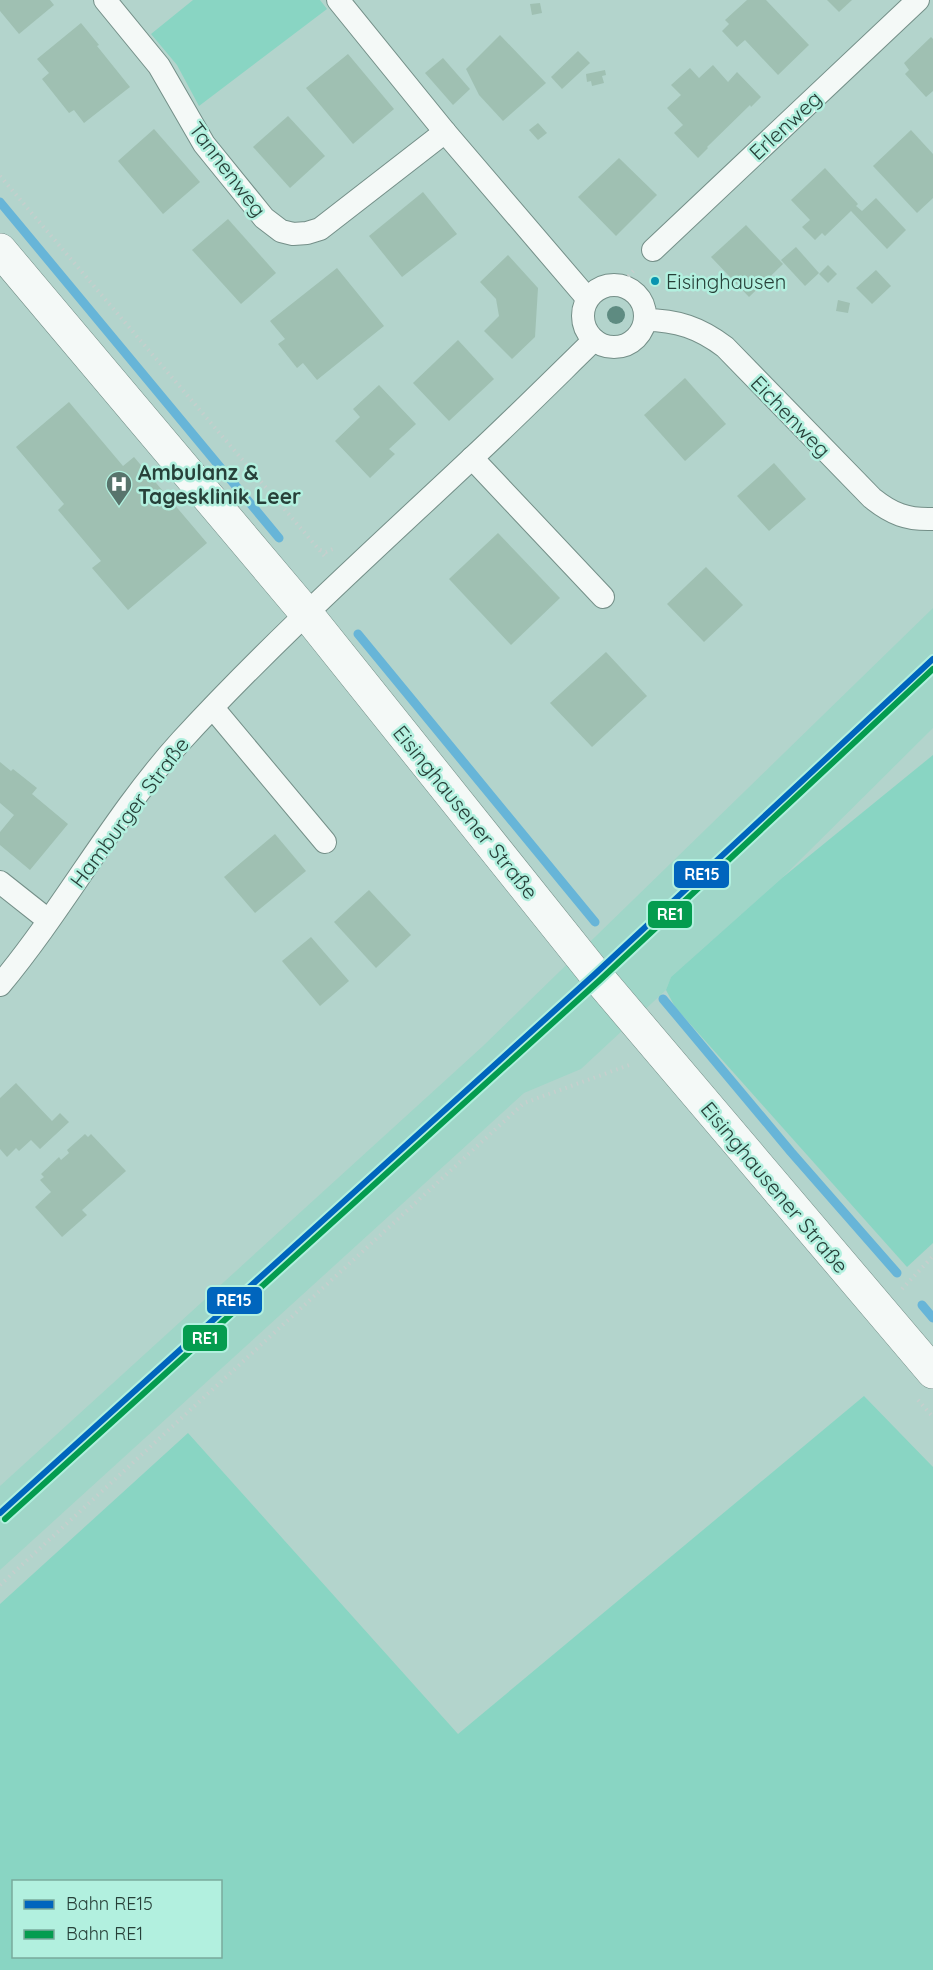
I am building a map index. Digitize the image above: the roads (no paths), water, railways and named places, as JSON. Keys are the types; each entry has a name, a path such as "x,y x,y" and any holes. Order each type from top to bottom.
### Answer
{"street":[{"name":"Tannenweg","path":"105,0 159,66 204,144 264,218 281,231 293,234 320,229 445,132"},
{"path":"338,0 445,132 587,298"},
{"name":"Erlenweg","path":"653,250 918,0"},
{"name":"Eisinghausener Straße","path":"0,250 306,613 595,974 933,1372"},
{"path":"605,285 620,285 632,290 641,300 645,320 637,338 625,345 606,346 594,340 586,330 582,311 587,298 592,293 605,285"},
{"name":"Eichenweg","path":"645,320 664,320 683,324 713,338 725,347 872,498 888,511 907,518 933,519"},
{"path":"306,613 594,340"},
{"path":"472,458 603,597"},
{"name":"Hamburger Straße","path":"0,985 125,809 173,750 306,613"},
{"path":"213,708 325,842"},
{"path":"0,882 48,920"}],"waterway":[{"path":"0,202 279,538"},
{"path":"358,634 595,922"},
{"path":"663,999 791,1152 897,1273"},
{"path":"922,1305 933,1318"}],"rail line":[{"name":"RE15","path":"0,1513 595,974 933,659"},
{"name":"RE1","path":"5,1519 600,980 933,669"}],"place":[{"name":"Eisinghausen","path":"655,281"},
{"name":"Ambulanz & Tagesklinik Leer","path":"119,507"}]}
